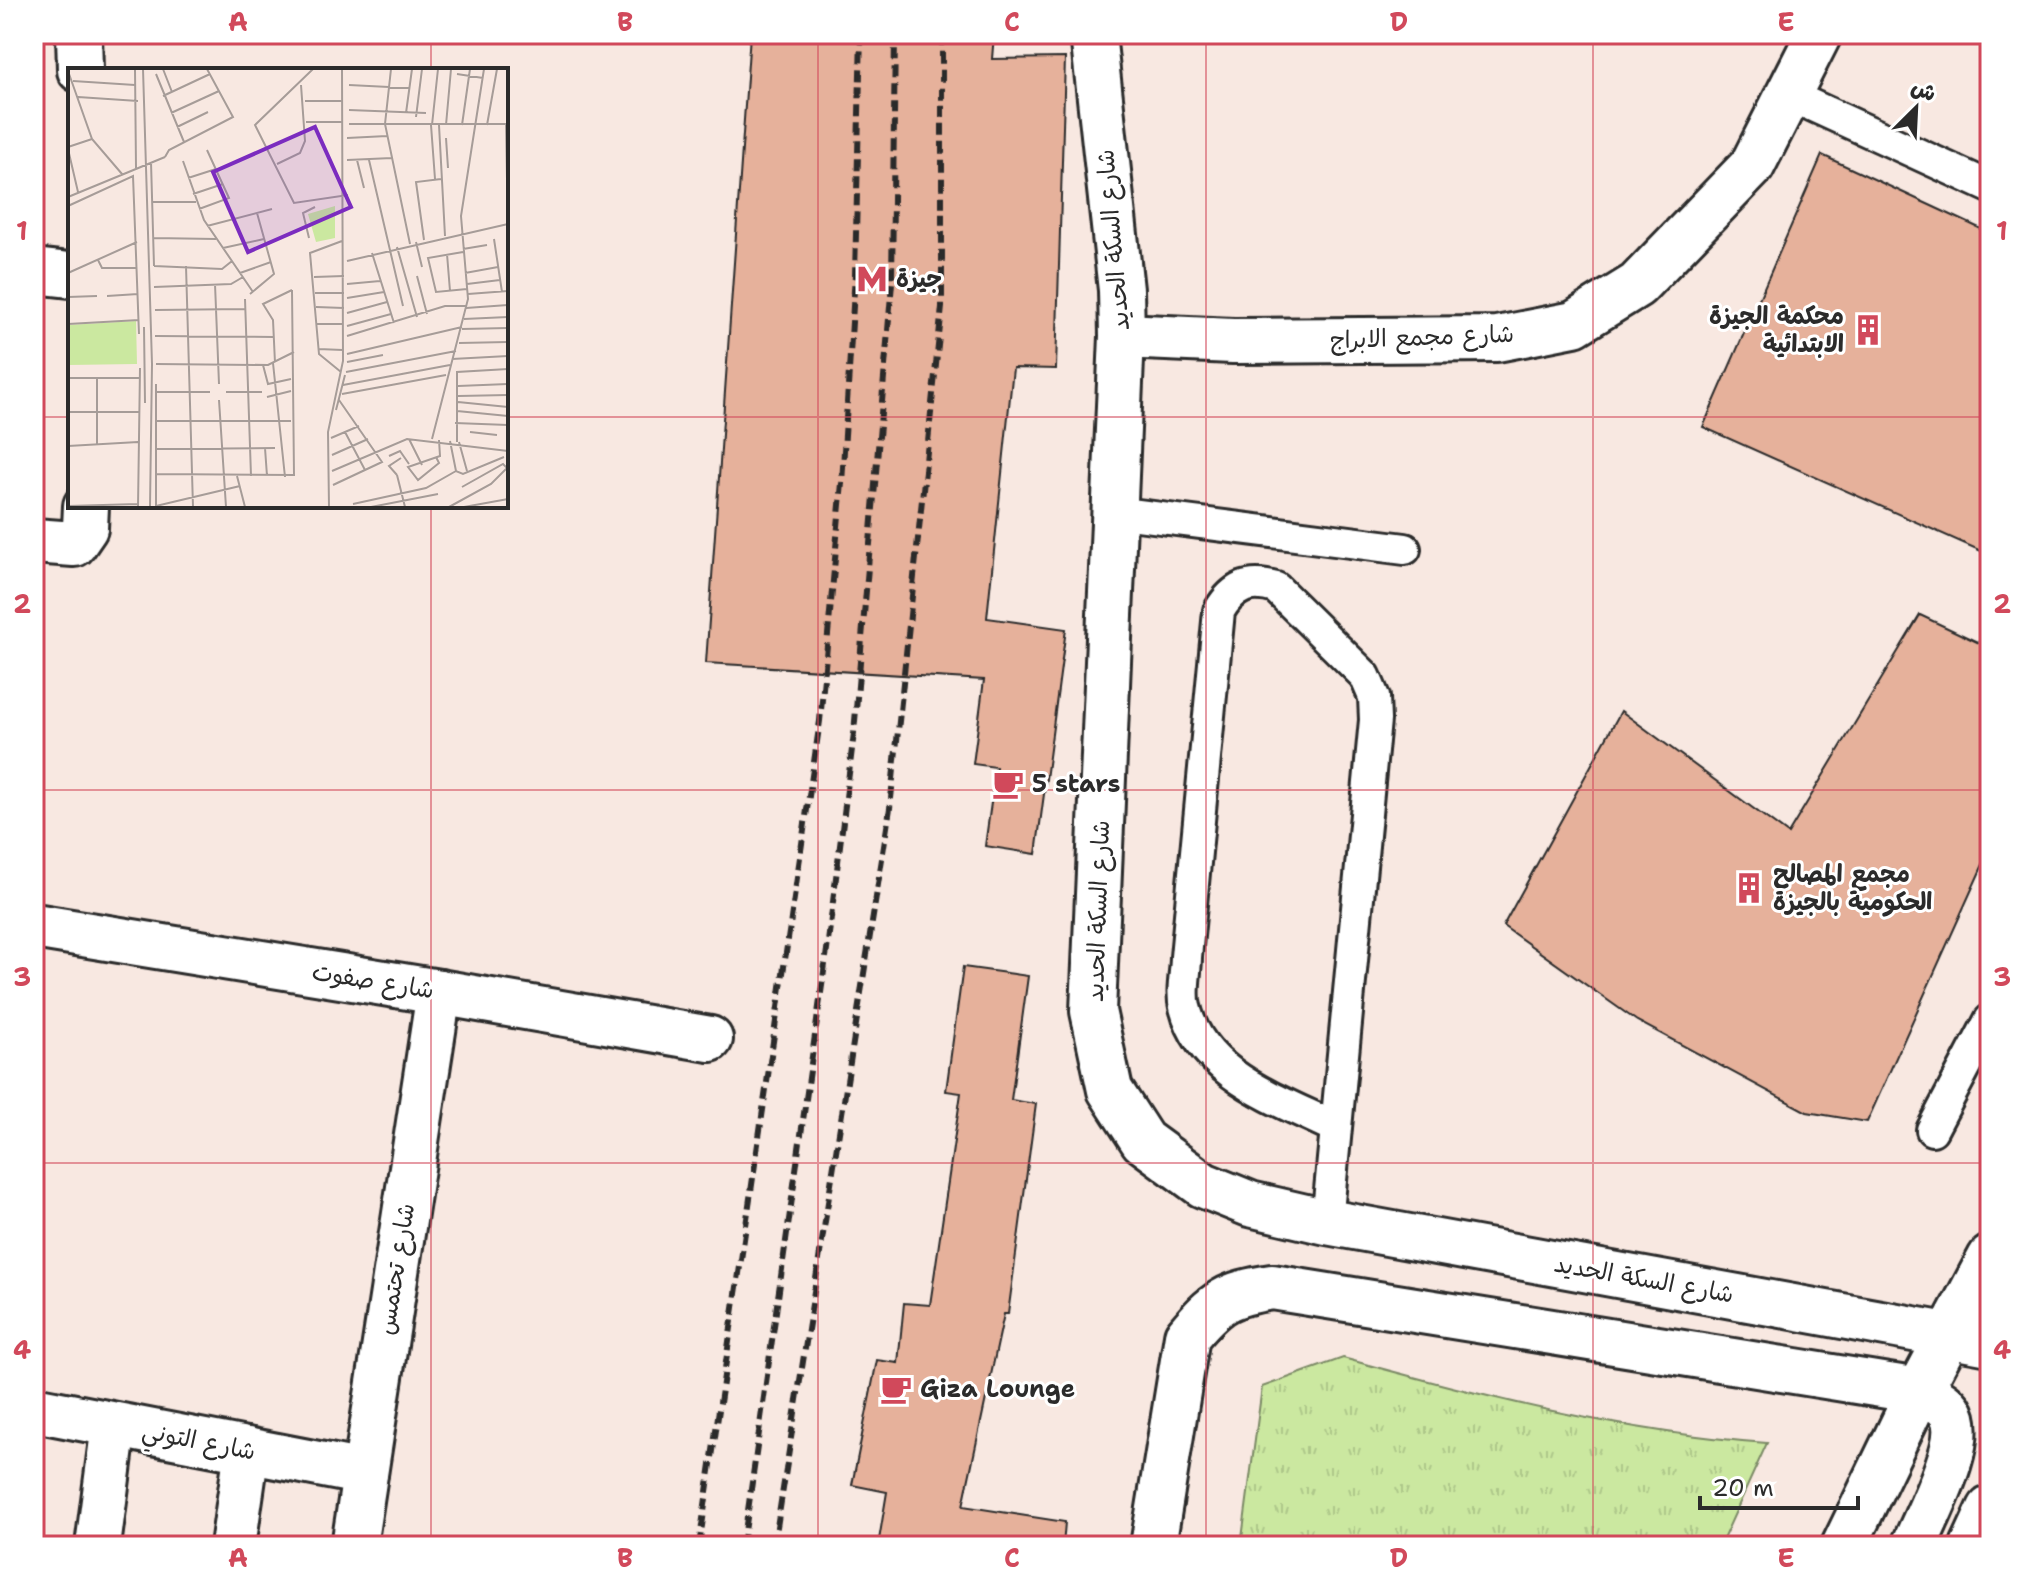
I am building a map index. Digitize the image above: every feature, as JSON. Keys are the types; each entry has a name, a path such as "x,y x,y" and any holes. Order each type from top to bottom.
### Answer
{"main road":[{"path":"79,34 80,68"},
{"name":"شارع السكة الحديد","path":"1093,34 1121,290 1122,336 1093,1011 1110,1090 1143,1141 1203,1185 1250,1204 1327,1222 1969,1338"},
{"name":"شارع مجمع الابراج","path":"1122,336 1233,341 1497,339 1574,324 1637,285 1752,166 1819,34"},
{"path":"34,271 68,275"},
{"path":"34,541 74,544 83,522"},
{"name":"شارع صفوت","path":"34,926 710,1039"},
{"name":"شارع تحتمس","path":"354,1546 439,992"},
{"path":"1844,1546 1919,1391 1969,1338 1990,1258"},
{"path":"1153,1546 1187,1336 1208,1311 1237,1293 1272,1287 1919,1391 1942,1402 1952,1413 1957,1428 1953,1453 1914,1546"},
{"name":"شارع التوني","path":"34,1409 365,1473"},
{"path":"98,1546 114,1425"},
{"path":"233,1546 247,1450"},
{"path":"1973,1546 1990,1509"}],"lane":[{"path":"1789,95 1990,187"},
{"path":"1114,512 1405,549"},
{"path":"1327,1222 1374,733 1374,697 1365,676 1349,660 1276,588 1259,583 1242,586 1228,596 1219,611 1184,1005 1203,1049 1240,1080 1334,1127"},
{"path":"1932,1130 1990,1020"}],"green space":[{"path":"1343,1358 1500,1399 1606,1422 1767,1443 1720,1546 1241,1546 1262,1387"}],"building":[{"name":"جيزة","path":"750,34 994,34 992,59 1065,58 1056,369 1013,368 987,618 1066,629 1036,854 985,846 996,767 973,764 984,680 706,663"},
{"name":"محكمة الجيزة الابتدائية","path":"1822,155 1990,233 1990,555 1703,427"},
{"name":"مجمع المصالح الحكومية بالجيزة","path":"1920,615 1990,648 1990,849 1867,1122 1807,1112 1637,1021 1503,926 1621,711 1788,834"},
{"path":"963,967 1028,976 1011,1100 1036,1104 1008,1314 1004,1314 963,1506 1065,1522 1063,1546 878,1546 887,1492 852,1485 877,1360 898,1363 904,1303 930,1305 961,1093 946,1091"}],"railway":[{"path":"699,1546 820,721 842,483 855,274 861,34"},
{"path":"743,1546 827,950 854,733 892,283 895,34"},
{"path":"774,1546 890,808 942,307 942,34"}],"place":[{"name":"جيزة","path":"872,279"},
{"name":"محكمة الجيزة الابتدائية","path":"1868,330"},
{"name":"5 stars","path":"1008,784"},
{"name":"مجمع المصالح الحكومية بالجيزة","path":"1749,888"},
{"name":"Giza Lounge","path":"896,1389"}]}
